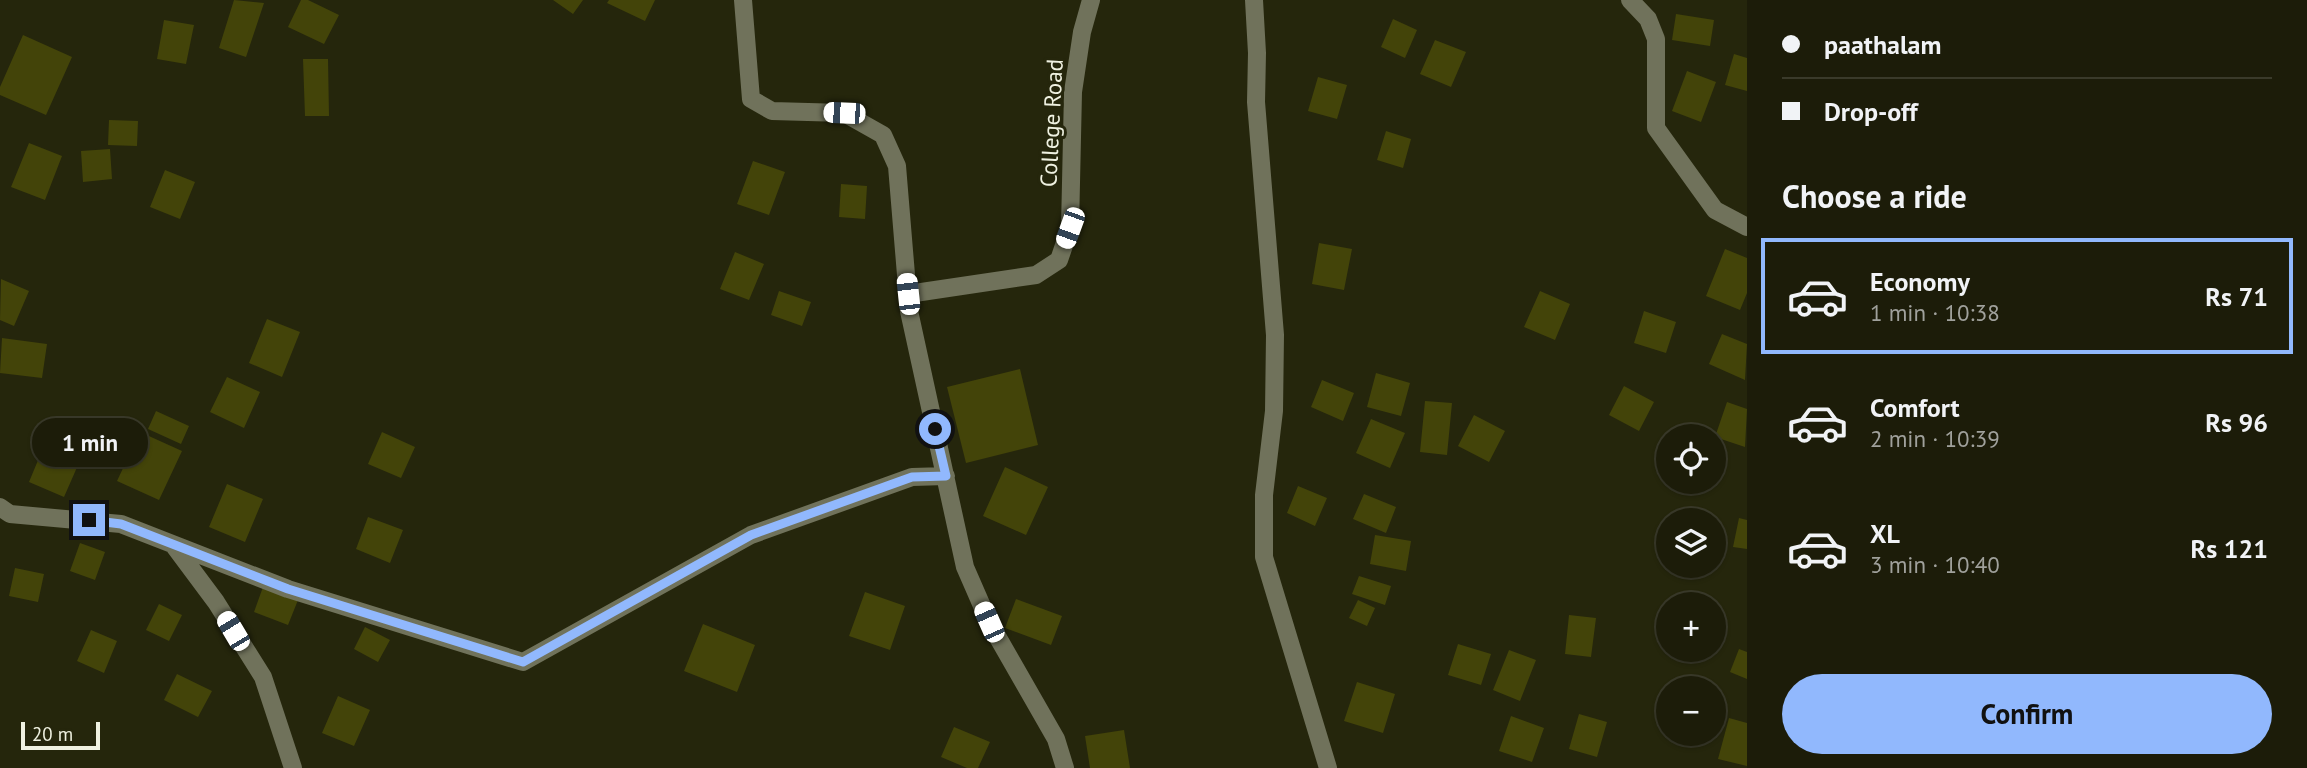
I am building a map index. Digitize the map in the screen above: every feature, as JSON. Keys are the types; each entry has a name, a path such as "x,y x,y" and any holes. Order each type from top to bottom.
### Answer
{"street":[{"path":"743,0 751,99 772,111 844,113 883,135 898,166 908,294 965,567 989,622 1056,739 1065,768"},
{"name":"College Road","path":"908,294 1036,275 1059,260 1070,228 1073,92 1082,32 1091,0"},
{"path":"1254,0 1258,53 1256,102 1275,335 1274,411 1264,495 1264,557 1328,768"},
{"path":"1630,0 1648,19 1656,39 1656,128 1715,209 1747,227"},
{"path":"0,507 10,514 121,524 288,589 523,662 751,535 912,477 946,476"},
{"path":"175,547 216,602 263,677 293,768"}],"building":[{"path":"234,0 264,3 246,57 219,48"},
{"path":"301,0 308,0 339,15 324,44 288,27"},
{"path":"553,0 583,0 573,14"},
{"path":"609,0 655,0 645,21 607,3"},
{"path":"1676,14 1714,20 1710,46 1672,40"},
{"path":"1393,19 1417,30 1405,58 1381,47"},
{"path":"164,20 194,25 186,64 157,59"},
{"path":"23,35 72,57 46,115 0,95 0,87"},
{"path":"1435,40 1466,52 1451,87 1420,74"},
{"path":"1734,54 1747,58 1747,91 1725,85"},
{"path":"303,59 328,59 329,116 305,116"},
{"path":"1687,71 1716,82 1701,122 1672,111"},
{"path":"1318,77 1347,85 1337,119 1308,111"},
{"path":"109,120 138,121 137,146 108,145"},
{"path":"1386,131 1411,139 1403,168 1377,160"},
{"path":"29,143 62,156 45,200 11,187"},
{"path":"110,149 112,179 83,182 81,151"},
{"path":"753,161 785,172 769,215 737,204"},
{"path":"165,170 195,182 180,219 150,207"},
{"path":"841,184 867,186 865,219 839,217"},
{"path":"1319,243 1352,249 1344,290 1312,284"},
{"path":"1725,249 1747,258 1747,293 1740,310 1706,296"},
{"path":"735,252 764,264 749,300 720,289"},
{"path":"1,279 29,291 14,326 0,320"},
{"path":"779,291 811,302 802,326 771,315"},
{"path":"1540,291 1570,304 1555,340 1524,327"},
{"path":"1644,311 1676,322 1666,353 1634,343"},
{"path":"267,319 300,332 282,377 249,363"},
{"path":"1722,334 1747,344 1745,380 1709,364"},
{"path":"2,338 47,344 42,378 0,373"},
{"path":"1020,369 1038,445 966,463 947,387"},
{"path":"1376,373 1410,383 1401,416 1367,407"},
{"path":"227,377 260,392 244,428 210,412"},
{"path":"1322,380 1354,393 1343,421 1311,407"},
{"path":"1624,386 1654,402 1639,431 1609,415"},
{"path":"1425,401 1452,403 1447,455 1420,452"},
{"path":"1727,402 1747,409 1745,447 1726,441 1726,424 1719,424"},
{"path":"156,411 189,426 181,444 148,429"},
{"path":"1474,415 1505,431 1489,462 1458,446"},
{"path":"1371,419 1405,433 1390,468 1356,453"},
{"path":"140,432 182,451 159,500 117,481"},
{"path":"382,432 415,447 401,478 368,464"},
{"path":"46,441 82,456 64,497 29,482"},
{"path":"1005,467 1048,487 1026,535 983,516"},
{"path":"227,484 263,499 245,542 209,527"},
{"path":"1298,486 1327,498 1315,526 1287,513"},
{"path":"1364,494 1396,507 1386,533 1353,519"},
{"path":"368,517 403,530 390,563 356,549"},
{"path":"1739,518 1747,520 1747,549 1733,547"},
{"path":"1375,535 1411,541 1406,571 1370,564"},
{"path":"80,543 105,552 95,580 70,571"},
{"path":"15,568 44,574 38,602 9,596"},
{"path":"1359,576 1391,586 1385,605 1352,594"},
{"path":"263,587 298,600 288,625 254,612"},
{"path":"865,592 905,606 890,650 849,636"},
{"path":"1016,599 1062,616 1051,645 1005,628"},
{"path":"1358,600 1375,608 1367,626 1349,618"},
{"path":"159,604 182,615 169,641 146,630"},
{"path":"1569,615 1596,618 1591,657 1565,654"},
{"path":"703,624 755,645 737,692 684,671"},
{"path":"365,627 390,640 378,662 354,649"},
{"path":"91,630 117,641 104,673 77,661"},
{"path":"1458,644 1491,654 1481,685 1448,675"},
{"path":"1739,649 1747,652 1747,679 1730,672"},
{"path":"1509,650 1536,660 1520,701 1493,690"},
{"path":"177,674 212,691 198,717 164,700"},
{"path":"1357,682 1395,694 1383,733 1344,721"},
{"path":"338,696 370,710 354,746 322,733"},
{"path":"1579,714 1607,722 1597,757 1569,749"},
{"path":"1511,716 1544,728 1532,762 1499,751"},
{"path":"1729,718 1747,723 1747,766 1718,759 1721,746 1726,746"},
{"path":"954,727 990,742 978,768 967,768 941,757"},
{"path":"1124,730 1130,768 1090,768 1085,736"}],"route":[{"path":"89,520 121,524 288,589 523,662 751,535 912,477 946,476 935,429"}]}
